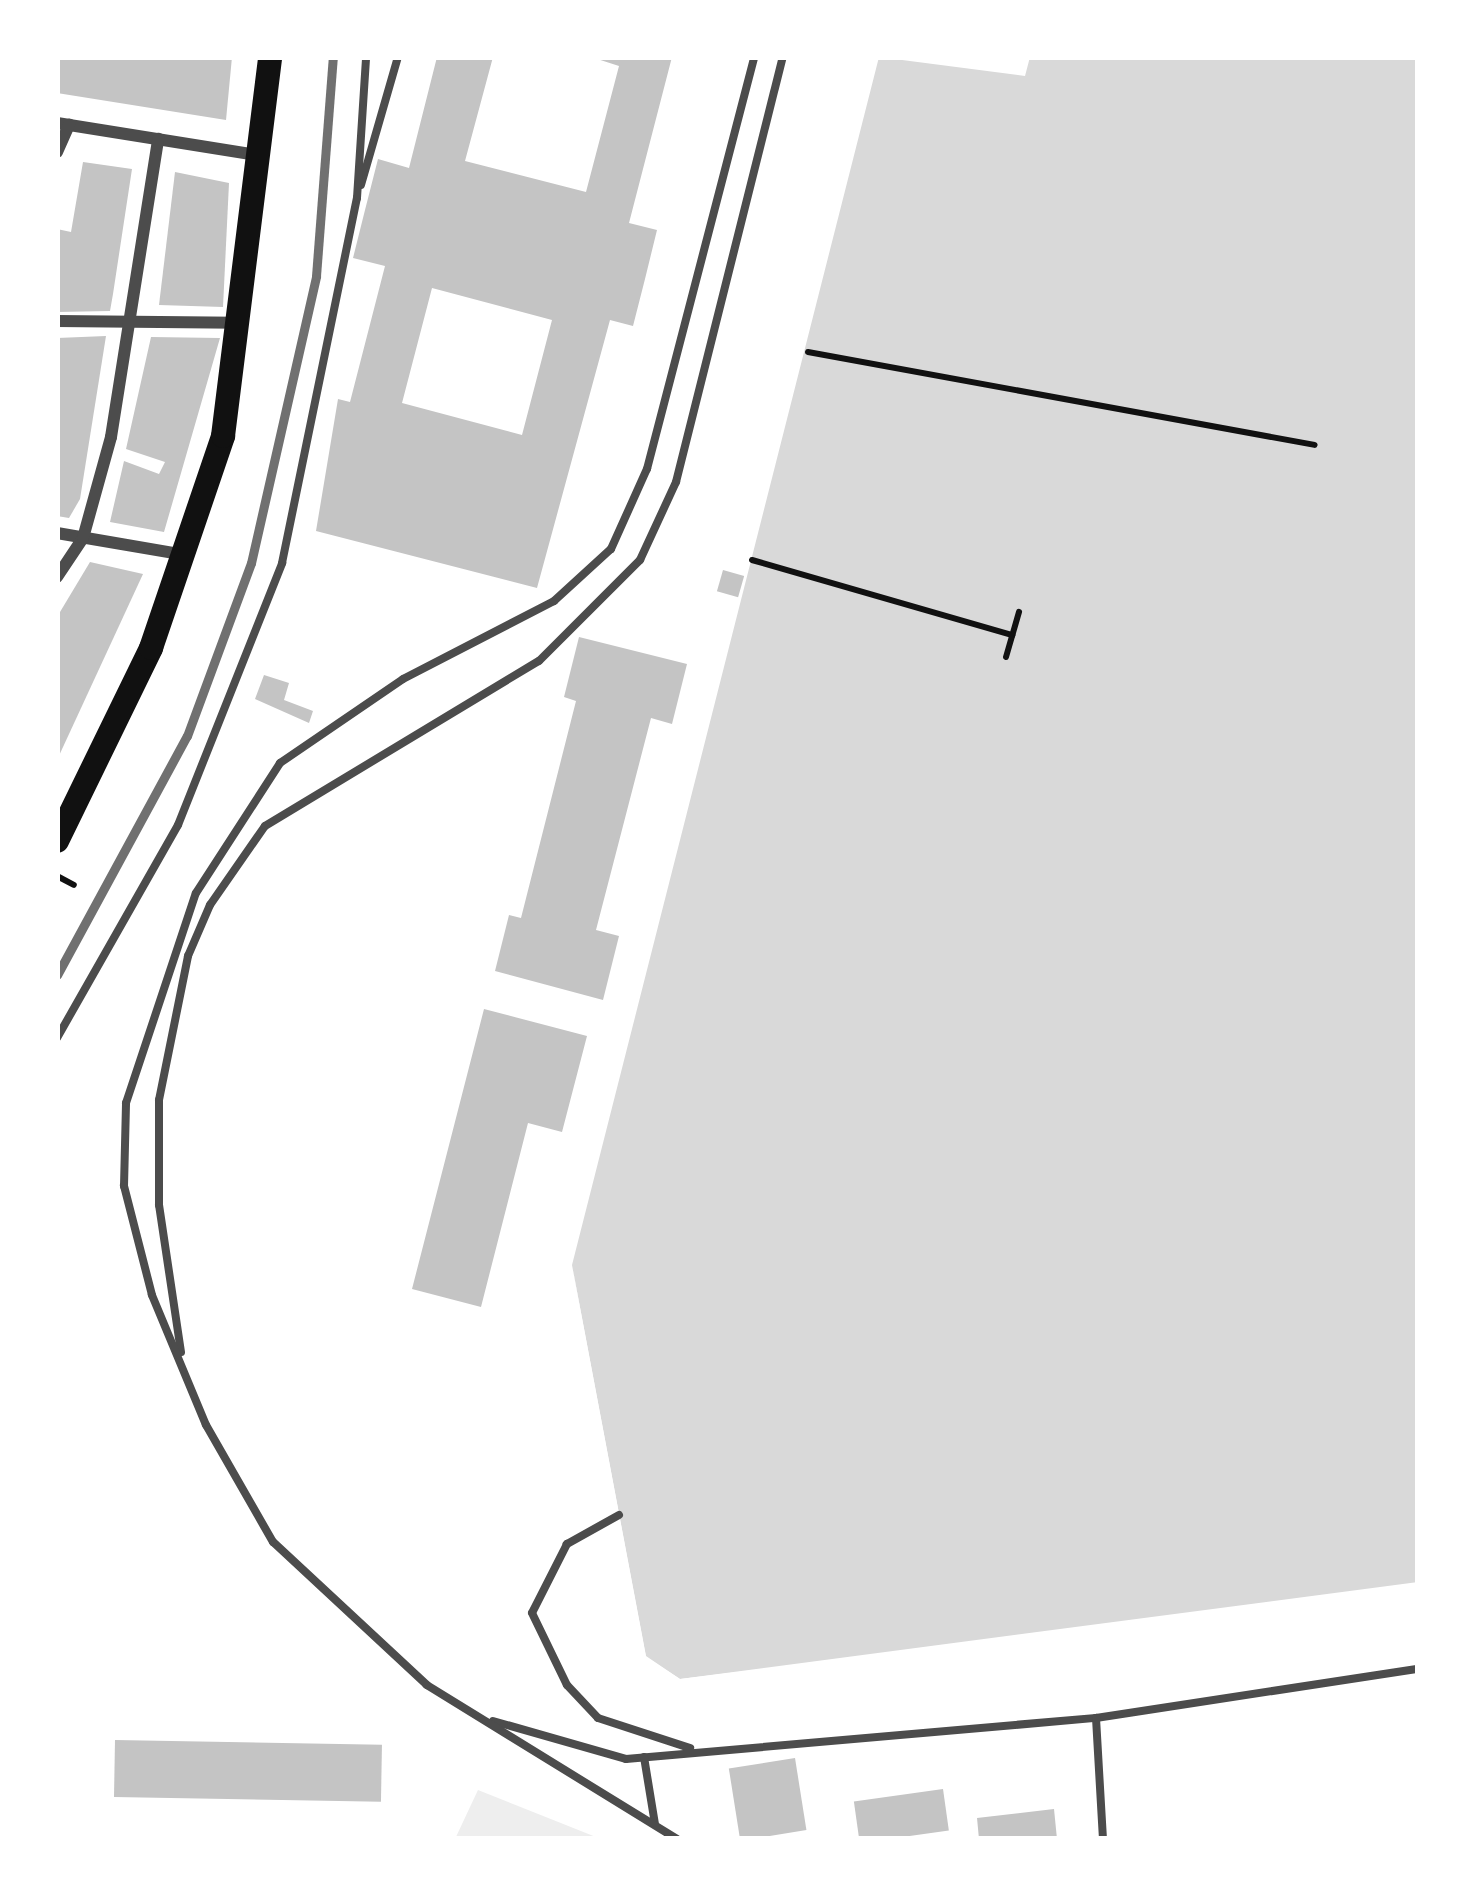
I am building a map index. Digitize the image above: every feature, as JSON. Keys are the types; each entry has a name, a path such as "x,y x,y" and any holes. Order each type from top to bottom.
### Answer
{"main road":[{"path":"57,841 187,555 245,323 270,57"}],"street":[{"path":"57,152 63,124 264,156"},
{"path":"57,577 83,538 135,322 158,139"},
{"path":"57,321 245,323"},
{"path":"57,533 187,555"}],"lane":[{"path":"357,198 365,57"},
{"path":"57,1038 147,887 232,706 282,563 357,198 398,57"},
{"path":"677,1839 480,1718 365,1637 294,1569 232,1474 184,1371 129,1222 124,1145 134,1074 196,893 280,763 404,679 554,601 610,549 647,469 754,57"},
{"path":"184,1371 158,1205 159,1100 210,905 265,826 539,661 640,560 676,482 783,57"},
{"path":"620,1515 567,1544 532,1613 567,1684 598,1718 691,1749"},
{"path":"480,1718 644,1757 691,1749 1096,1718 1418,1669"},
{"path":"1096,1718 1103,1839"},
{"path":"644,1757 655,1826"}],"path":[{"path":"808,352 1315,446"},
{"path":"752,560 1012,635"},
{"path":"1006,657 1019,612"},
{"path":"57,876 74,885"}],"shaded area":[{"path":"879,57 1025,76 1030,57 1418,57 1418,1582 680,1679 646,1657 572,1265"},
{"path":"478,1790 601,1839 455,1839"}],"pier":[{"path":"572,1265 646,1656 680,1679 1418,1588 678,1685 641,1658"}],"building":[{"path":"57,57 232,57 226,120 57,93"},
{"path":"437,57 493,57 465,161 586,192 619,66 591,57 672,57 629,223 657,230 645,279 633,326 610,320 537,588 316,531 338,399 350,402 385,266 353,258 378,159 409,168","holes":["432,288 552,320 522,435 402,403"]},
{"path":"83,162 132,169 113,294 110,311 57,312 57,229 71,232"},
{"path":"175,172 229,183 223,307 159,305"},
{"path":"106,336 80,499 69,518 57,516 57,338"},
{"path":"151,337 220,338 164,532 110,522 124,461 159,474 165,462 126,449"},
{"path":"90,562 143,574 57,760 57,617"},
{"path":"723,570 744,576 738,597 717,591"},
{"path":"579,637 687,664 672,724 651,718 596,930 619,936 603,1000 495,971 509,915 521,918 576,701 564,697"},
{"path":"264,675 289,683 284,700 313,711 309,723 255,699"},
{"path":"484,1009 587,1036 562,1132 528,1123 481,1307 412,1289"},
{"path":"115,1740 382,1745 381,1802 114,1797"},
{"path":"795,1758 806,1830 740,1839 729,1768"},
{"path":"943,1789 949,1831 859,1839 854,1802"},
{"path":"1054,1809 1057,1839 979,1839 977,1818"}],"railway":[{"path":"57,975 187,736 251,563 316,276 333,57"}]}
